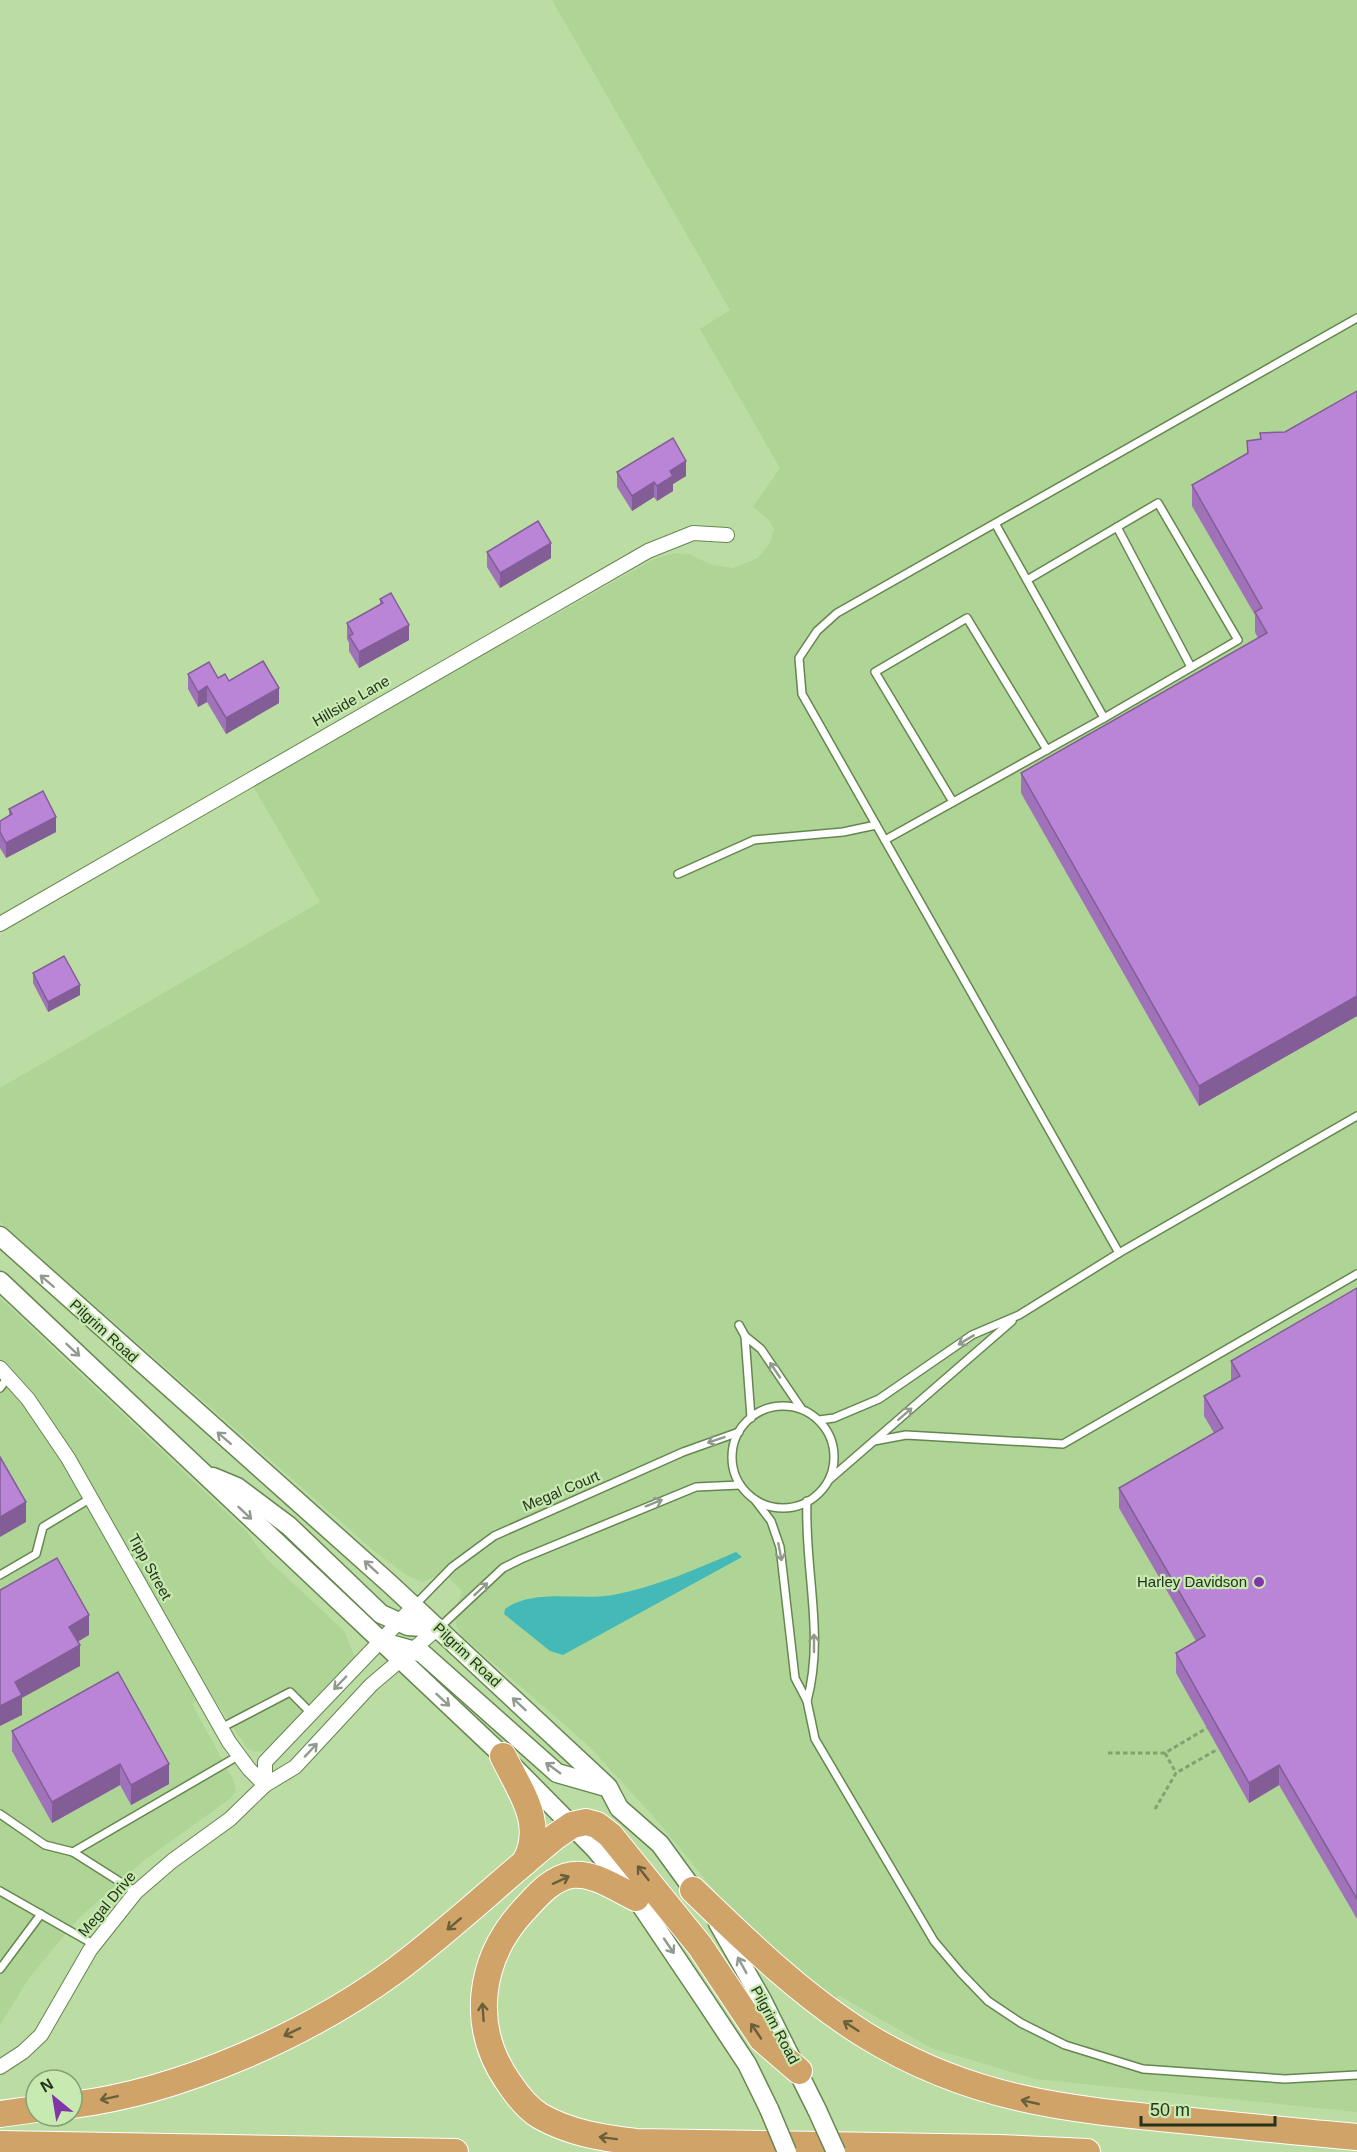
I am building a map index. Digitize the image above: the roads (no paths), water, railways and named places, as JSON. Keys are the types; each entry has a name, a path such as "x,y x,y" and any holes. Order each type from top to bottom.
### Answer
{"highway":[{"path":"503,1756 534,1823 533,1841 525,1863"},
{"path":"84,2103 136,2092 201,2071 240,2057 311,2023 396,1970 572,1825 586,1822 597,1825 619,1844 700,1946 762,2039 799,2071"},
{"path":"636,1898 586,1875 561,1878 538,1895 512,1923 496,1951 486,1974 482,2005 489,2047 502,2073 520,2099 538,2115 565,2128 590,2136 636,2142 999,2148 1086,2152"},
{"path":"693,1890 770,1963 829,2011 887,2048 967,2083 1024,2101 1074,2110 1357,2137"},
{"path":"0,2114 24,2111"},
{"path":"0,2144 455,2152"}],"street":[{"name":"Hillside Lane","path":"0,924 648,551 693,533 727,535"},
{"name":"Pilgrim Road","path":"0,1236 414,1606 608,1787 619,1808 660,1844 712,1914 737,1954 799,2071 836,2152"},
{"path":"0,1281 381,1641 447,1673 557,1773 608,1787"},
{"name":"Tipp Street","path":"3,1378 47,1425 91,1498 221,1728 238,1756 265,1785"},
{"path":"203,1473 237,1487 280,1519 381,1614 399,1623 438,1628"},
{"path":"265,1785 265,1762 414,1606"},
{"name":"Megal Drive","path":"0,2067 23,2052 41,2035 93,1944 136,1892 172,1860 224,1824 265,1785 295,1767 367,1690 438,1628"},
{"path":"408,1654 503,1756 572,1825 636,1898 740,2053 769,2109 787,2152"}],"lane":[{"path":"1119,1253 802,694 799,658 817,631 837,613 996,525 1357,318"},
{"path":"885,840 1104,718 1238,640 1158,503 1027,580"},
{"path":"996,525 1104,718"},
{"path":"1117,527 1191,666"},
{"path":"953,802 875,672 967,618 1047,750"},
{"path":"678,874 754,840 843,832 876,825"},
{"path":"819,1420 834,1418 879,1399 972,1335 1019,1315 1119,1253 1357,1116"},
{"path":"874,1441 906,1435 1063,1444 1357,1274"},
{"path":"755,1500 776,1508 797,1506 816,1496 829,1479 1019,1315"},
{"path":"739,1325 745,1336 761,1349 801,1408 819,1420 831,1438 835,1459 829,1479"},
{"path":"745,1336 751,1418"},
{"path":"801,1408 780,1405 759,1411 739,1432 733,1444 732,1465 740,1485 771,1521 780,1547 795,1678 807,1701 810,1723 824,1757 914,1910 961,1973 988,2001 1021,2023 1065,2045 1143,2069 1285,2079 1357,2075"},
{"name":"Megal Court","path":"414,1606 452,1567 494,1536 683,1452 739,1432"},
{"path":"438,1628 503,1568 521,1559 696,1486 740,1485"},
{"path":"0,1575 36,1554 43,1527 91,1498"},
{"path":"807,1502 805,1534 812,1579 814,1646 814,1675 807,1701"},
{"path":"221,1728 290,1692 311,1713"},
{"path":"73,1852 238,1756"},
{"path":"0,1814 45,1845 73,1852 136,1892"},
{"path":"0,1891 93,1944"},
{"path":"0,1969 41,1914"}],"water":[{"path":"736,1552 742,1557 563,1655 550,1651 504,1614 505,1609 529,1599 557,1596 600,1596 629,1592 676,1577"}],"place":[{"name":"Harley Davidson","path":"1259,1582"}]}
